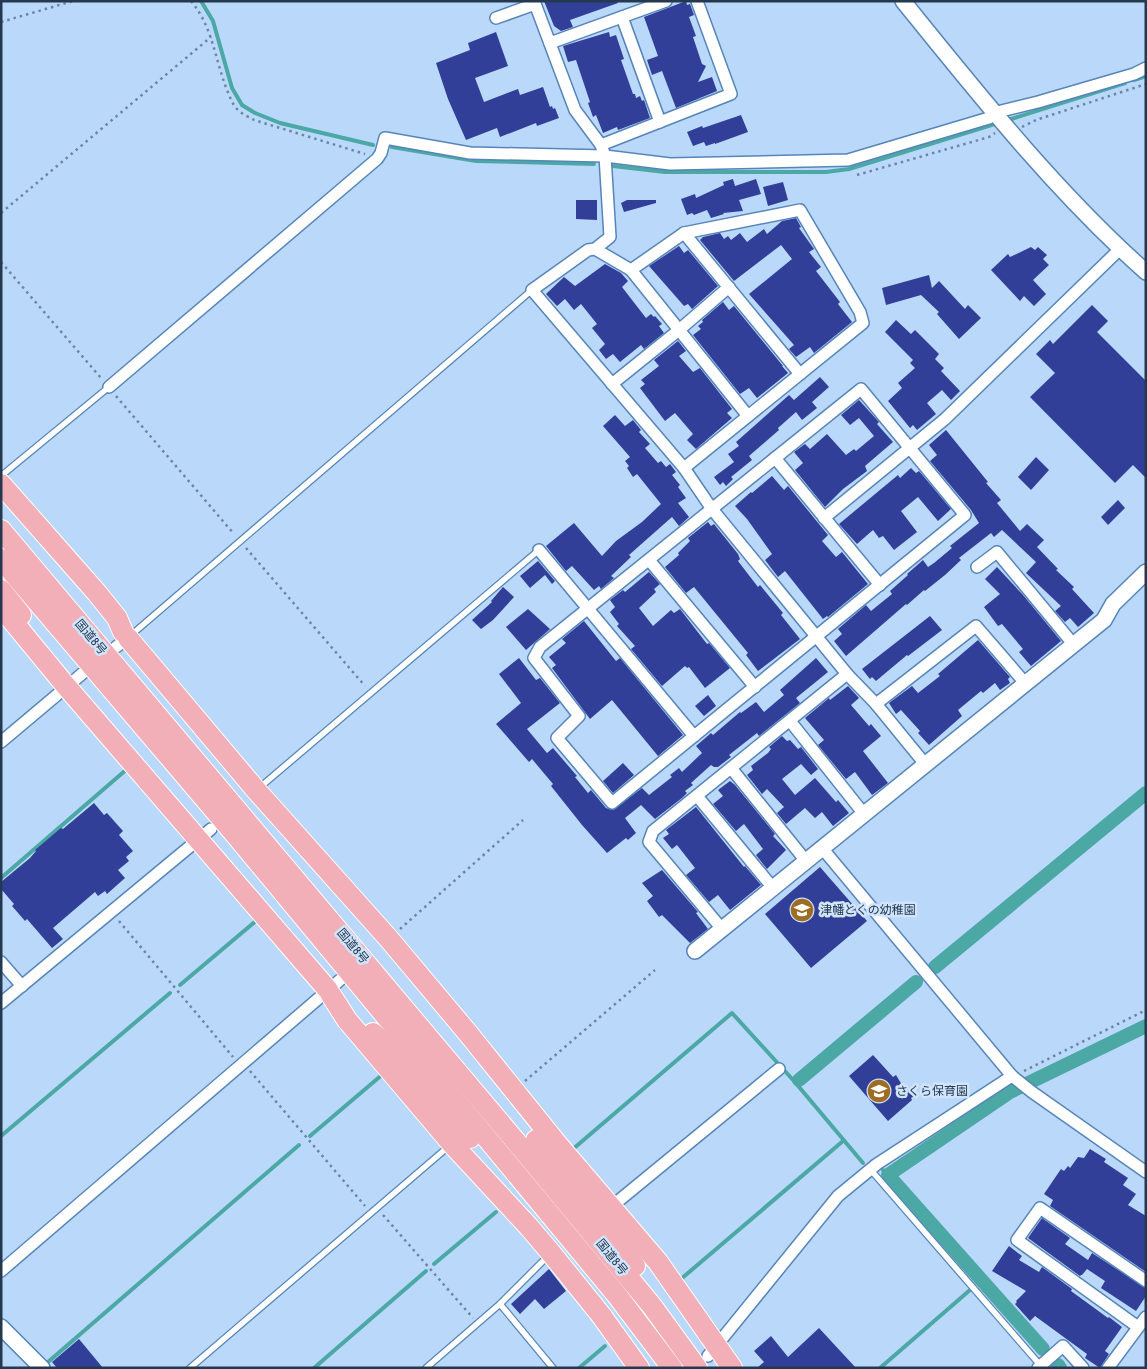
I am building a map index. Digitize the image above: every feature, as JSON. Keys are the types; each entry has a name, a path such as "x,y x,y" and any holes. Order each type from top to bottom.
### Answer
{"highway":[{"path":"1,484 117,618 123,639"},
{"path":"1,504 112,626 250,794 389,938 658,1262 705,1359"},
{"name":"国道8号","path":"1,530 652,1306 705,1359"},
{"name":"国道8号","path":"1,559 234,833 616,1294 672,1368"},
{"path":"1,590 74,680 333,988 391,1050 602,1288 616,1294"},
{"path":"1,607 74,680"},
{"path":"362,910 364,923 380,945 446,1024 521,1122 604,1223 705,1359 732,1368"},
{"path":"333,988 347,1020 452,1144 552,1253 601,1315 639,1368"}],"street":[{"path":"550,43 666,1"},
{"path":"603,150 660,122 731,94 697,1"},
{"path":"903,1 1009,130 1091,220 1146,272"},
{"path":"496,18 535,3 575,110 603,150 610,237 595,249 588,250 532,290 684,468 712,509 847,674 876,704 925,764"},
{"path":"622,17 660,122"},
{"path":"109,387 382,154 385,138 470,153 603,150 670,164 848,160 989,118 995,114 1134,74 1146,68"},
{"path":"631,270 684,233 800,210 860,312 863,323 684,468"},
{"path":"684,233 800,374"},
{"path":"595,249 631,270 748,416"},
{"path":"824,518 945,418 1120,249"},
{"path":"612,384 729,287"},
{"path":"861,389 910,448 965,515 612,803 556,738 579,716 534,658 540,647 861,389"},
{"path":"775,458 880,585"},
{"path":"539,550 587,610 694,736"},
{"path":"976,567 997,552 1074,645"},
{"path":"649,560 755,687"},
{"path":"695,951 1104,620 1113,604 1146,572"},
{"path":"876,704 976,626 1026,684"},
{"path":"722,929 649,842 653,831 847,674"},
{"path":"1,742 74,680"},
{"path":"790,721 864,814"},
{"path":"731,768 806,861"},
{"path":"697,796 773,888"},
{"path":"1,1003 205,834"},
{"path":"822,848 1012,1076 1146,1172"},
{"path":"1,962 22,986"},
{"path":"1,1271 333,988"},
{"path":"611,1207 779,1069"},
{"path":"705,1359 838,1196 870,1169 1012,1076"},
{"path":"1138,1327 1017,1240 1040,1208 1146,1281"},
{"path":"1108,1368 1146,1317"},
{"path":"1,1327 42,1368"},
{"path":"1041,1367 1063,1346 1083,1368"}],"lane":[{"path":"123,639 241,542 532,290"},
{"path":"1,476 109,387"},
{"path":"250,794 539,550"},
{"path":"190,1368 452,1144"},
{"path":"870,1169 1041,1367"},
{"path":"426,1368 500,1304 552,1253"},
{"path":"500,1304 553,1368"}],"path":[{"path":"1,22 73,1"},
{"path":"191,1 200,12 211,37 221,74 233,104 239,112 254,120 378,157"},
{"path":"1,213 211,37"},
{"path":"857,175 989,137 996,133 1146,84"},
{"path":"1,262 371,693"},
{"path":"389,938 523,820"},
{"path":"111,912 371,1213"},
{"path":"514,1090 655,970"},
{"path":"1012,1076 1146,1010"},
{"path":"377,1208 477,1323"}],"building":[{"path":"544,1 617,1 618,3 570,20 573,27 561,31 554,26"},
{"path":"686,1 687,5 690,4 694,15 689,17 696,36 693,37 702,64 706,66 698,82 712,77 717,91 676,108 662,71 652,75 647,60 658,56 644,17"},
{"path":"496,32 508,66 475,78 484,102 518,89 520,95 543,87 550,107 555,108 559,118 537,126 536,123 500,137 497,128 466,140 448,99 436,63 470,50 468,43"},
{"path":"609,32 610,37 616,35 624,59 621,60 633,94 635,94 636,98 640,96 642,101 644,100 650,118 618,130 617,127 603,133 596,115 593,117 576,60 568,62 563,46"},
{"path":"741,115 748,132 715,144 706,146 704,142 693,146 687,132"},
{"path":"733,179 735,186 756,179 761,194 739,200 743,211 723,213 711,218 707,210 694,215 692,213 687,215 681,199 695,194 696,198 724,185 723,182"},
{"path":"783,182 788,200 768,206 763,187"},
{"path":"576,200 597,200 597,220 576,219"},
{"path":"627,200 656,200 656,203 624,212 621,203"},
{"path":"796,218 801,227 799,228 814,249 809,252 821,267 816,271 840,302 838,304 852,322 814,353 810,347 796,357 789,349 794,345 749,294 792,259 781,245 734,281 700,240 703,237 720,233 724,239 728,236 731,240 740,233 747,242 764,229 767,234 782,221"},
{"path":"679,246 684,253 688,250 718,286 692,309 688,304 684,306 649,266"},
{"path":"1031,247 1035,250 1038,247 1047,255 1043,259 1049,265 1033,280 1046,294 1034,306 1024,296 1020,301 991,270 1008,254 1010,257"},
{"path":"605,264 621,273 628,281 622,287 646,318 651,314 655,316 662,324 659,326 664,333 644,349 641,345 620,362 613,354 606,359 599,350 605,344 592,328 597,324 581,304 574,310 565,299 557,306 546,294 564,277 575,286"},
{"path":"929,275 932,288 939,281 965,309 968,305 981,318 959,339 937,314 939,312 921,295 886,305 882,288"},
{"path":"723,302 729,310 734,306 788,373 757,398 749,388 740,394 693,335 701,329 698,326 703,322 702,320"},
{"path":"1092,305 1108,321 1097,332 1146,381 1146,478 1133,465 1115,483 1030,397 1055,373 1036,354 1050,340 1053,344"},
{"path":"896,320 911,334 915,330 939,354 935,359 944,368 941,371 960,391 951,400 942,390 927,403 936,414 917,430 913,425 910,428 888,401 902,388 898,383 915,368 910,363 913,360 885,332"},
{"path":"678,341 686,351 679,356 693,372 700,368 732,409 727,413 732,418 696,449 687,440 693,434 675,413 665,421 640,388 645,384 641,380 659,366 654,360"},
{"path":"820,377 829,387 812,402 817,408 802,420 796,412 778,428 779,430 749,456 752,460 731,477 733,479 726,486 723,482 720,485 714,477 734,462 728,454 739,446 736,442 789,395 794,400"},
{"path":"859,400 879,422 877,424 893,442 865,466 867,471 843,489 825,507 795,470 803,463 794,452 805,444 810,449 827,434 846,455 854,449 856,451 874,436 859,418 850,425 841,415"},
{"path":"615,415 625,426 633,420 641,430 639,432 650,444 645,448 658,463 661,461 666,467 670,464 676,472 672,475 680,485 678,487 686,498 678,503 689,517 679,526 672,517 629,555 631,557 611,576 614,578 601,589 599,586 594,590 572,566 566,571 546,546 574,523 602,556 616,541 642,522 661,504 637,474 633,477 625,461 630,457 603,426"},
{"path":"946,430 988,482 986,483 1001,500 997,503 1020,531 1027,524 1044,540 1037,547 1058,569 1056,570 1074,587 1072,589 1094,613 1078,627 1070,618 1065,622 1055,611 1061,606 1026,573 1036,562 1002,530 994,537 991,533 959,558 961,560 945,575 906,604 846,656 834,641 842,634 838,629 866,605 871,611 892,594 890,591 923,560 928,567 952,548 950,546 979,523 971,510 930,461 937,455 929,445"},
{"path":"1036,457 1049,470 1031,490 1018,477"},
{"path":"911,468 916,473 919,471 951,509 938,521 918,497 901,511 917,532 894,550 883,536 879,538 873,530 857,544 839,524 898,475 900,478"},
{"path":"772,476 784,490 788,486 828,535 822,541 836,557 842,552 868,584 823,619 785,571 778,577 765,560 772,554 747,519 735,506"},
{"path":"1118,500 1125,508 1108,525 1101,517"},
{"path":"708,522 711,526 714,524 738,554 740,559 738,561 758,587 760,585 783,613 781,615 800,639 758,671 746,655 748,653 694,587 686,593 665,567 679,555 678,553 690,541 688,538"},
{"path":"538,561 555,581 552,584 545,575 530,588 520,576"},
{"path":"997,567 1061,641 1031,666 1019,652 1023,649 1002,624 998,626 984,607 1000,594 985,579"},
{"path":"649,572 660,584 654,589 656,592 639,608 653,626 671,610 674,613 680,609 707,644 709,643 730,668 705,688 689,667 685,666 662,686 631,649 635,646 617,626 619,624 610,612 615,607 610,600 623,590 625,592"},
{"path":"503,587 514,597 493,620 481,629 472,620 492,602"},
{"path":"528,609 550,629 526,650 506,627"},
{"path":"930,616 942,630 907,655 876,681 872,677 870,679 862,669"},
{"path":"584,621 616,661 620,658 683,735 658,756 612,700 590,719 552,668 556,665 549,657 566,643 562,639"},
{"path":"978,640 1010,677 1008,679 1010,683 1000,690 995,683 983,693 981,691 958,710 962,716 929,745 918,733 920,731 901,710 896,714 889,703 912,686 918,693 940,676 938,674"},
{"path":"519,658 536,680 540,678 560,703 527,729 547,753 553,748 577,776 575,777 588,793 591,790 606,808 613,810 642,788 649,795 672,777 670,775 679,768 682,772 702,753 696,746 711,733 713,735 740,712 756,702 764,712 784,695 780,690 816,658 828,672 796,698 800,703 759,736 757,733 729,755 731,757 718,767 711,765 691,783 693,785 685,791 687,793 682,798 655,819 641,805 625,818 636,833 628,840 626,838 607,853 582,825 551,786 553,784 532,759 529,762 496,724 521,703 499,674"},
{"path":"848,686 859,698 851,705 869,726 871,724 881,736 863,751 888,783 872,795 855,772 846,779 818,745 824,740 805,718 829,698 830,700"},
{"path":"708,695 716,706 704,716 695,706"},
{"path":"782,736 787,741 790,740 798,749 801,747 818,769 811,775 801,764 782,779 795,795 815,778 836,802 838,800 849,813 833,826 822,812 815,818 805,808 786,824 777,813 784,807 767,789 762,794 747,775 753,770 751,766 768,753 771,749 769,747"},
{"path":"623,763 634,775 613,793 603,781"},
{"path":"730,781 775,834 773,836 786,850 767,869 756,855 763,849 744,824 736,831 713,804 723,796 718,790"},
{"path":"94,803 104,815 107,813 123,831 119,835 133,851 126,857 129,861 118,870 125,878 107,894 105,891 98,896 95,892 53,928 63,939 52,948 27,919 25,921 12,906 14,904 1,889 1,882 30,858 35,850"},
{"path":"696,807 744,867 761,885 730,910 718,895 709,902 686,875 695,868 677,845 672,849 663,838 669,834 666,830"},
{"path":"820,867 867,921 811,968 765,914"},
{"path":"662,870 698,912 696,913 708,929 690,943 662,915 659,917 647,901 653,896 642,883"},
{"path":"873,1055 893,1077 896,1075 902,1085 914,1096 888,1121 849,1076"},
{"path":"1090,1149 1106,1159 1104,1162 1128,1178 1123,1185 1136,1194 1128,1205 1146,1216 1146,1272 1050,1206 1053,1200 1044,1194 1061,1169 1064,1171 1068,1166 1070,1168 1078,1157 1084,1158"},
{"path":"1042,1218 1070,1238 1065,1244 1088,1260 1092,1253 1146,1288 1146,1296 1136,1311 1101,1288 1105,1281 1087,1269 1080,1276 1028,1238"},
{"path":"1009,1246 1022,1256 1019,1260 1039,1272 1042,1267 1072,1289 1071,1291 1122,1327 1105,1351 1109,1354 1100,1368 1085,1358 1087,1354 1035,1316 1030,1321 1015,1304 1026,1291 992,1271"},
{"path":"549,1269 566,1291 544,1309 535,1299 520,1314 511,1304"},
{"path":"819,1328 856,1368 757,1368 764,1362 754,1351 771,1336 788,1357"},
{"path":"79,1339 103,1368 57,1368 52,1362"}],"waterway":[{"path":"201,1 213,21 232,88 242,105 255,113 280,123 373,145"},
{"path":"1134,80 1146,76"},
{"path":"1005,121 1125,83"},
{"path":"613,166 665,172 826,172 849,169 998,123"},
{"path":"392,147 476,161 594,164"},
{"path":"1,878 127,769"},
{"path":"935,967 1146,793"},
{"path":"180,985 257,920"},
{"path":"799,1080 916,982"},
{"path":"1,1136 170,993"},
{"path":"573,1149 732,1013 794,1081 799,1080"},
{"path":"1043,1349 888,1175 1010,1092 1146,1026"},
{"path":"310,1136 383,1074"},
{"path":"794,1081 863,1163"},
{"path":"681,1279 843,1141"},
{"path":"48,1362 299,1145"},
{"path":"883,1170 888,1175"},
{"path":"434,1264 496,1212"},
{"path":"314,1368 426,1271"},
{"path":"979,1283 982,1280"},
{"path":"880,1368 970,1290"},
{"path":"579,1368 605,1346"}],"place":[{"name":"津幡とくの幼稚園","path":"802,910"},
{"name":"さくら保育園","path":"879,1091"}]}
